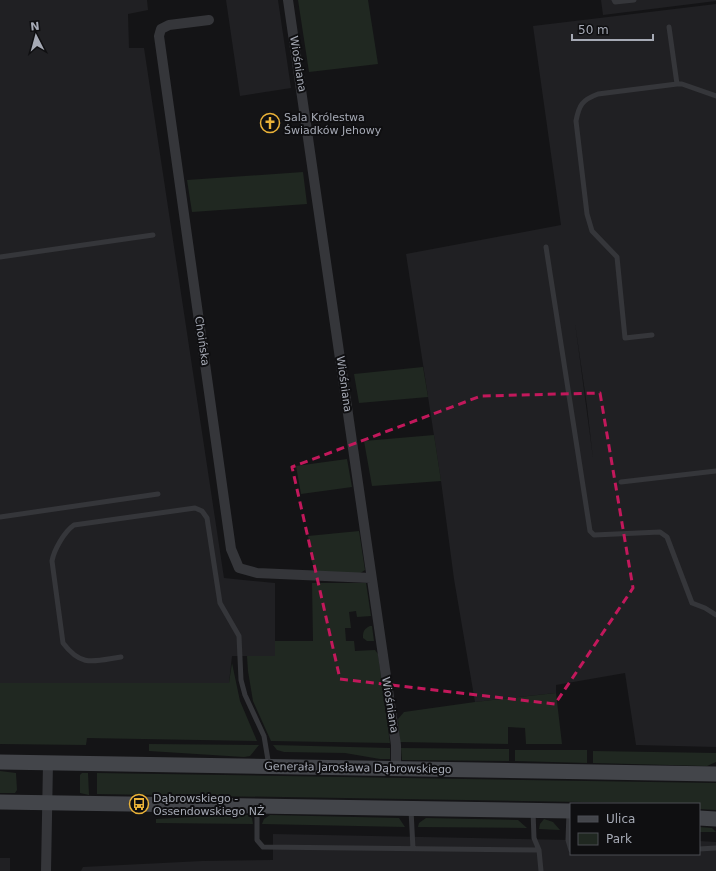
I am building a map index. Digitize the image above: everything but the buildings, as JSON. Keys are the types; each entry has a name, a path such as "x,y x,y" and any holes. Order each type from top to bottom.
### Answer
{"main road":[{"name":"Generała Jarosława Dąbrowskiego","path":"0,762 716,774"},
{"path":"0,802 570,811"},
{"path":"700,818 716,819"}],"street":[{"name":"Wiośniana","path":"288,0 396,745 396,769"},
{"name":"Choińska","path":"209,20 169,25 161,30 159,36 231,549 239,568 257,573 371,578"},
{"path":"46,871 48,763"}],"lane":[{"path":"614,0 614,2 634,0"},
{"path":"669,27 676,84"},
{"path":"652,335 625,338 617,257 592,231 588,214 576,121 579,108 587,99 598,94 676,84 682,84 716,96"},
{"path":"0,257 153,235"},
{"path":"546,247 590,531 594,535 660,532 667,537 692,603 705,608 716,615"},
{"path":"621,482 716,472"},
{"path":"0,517 158,494"},
{"path":"121,657 92,661 79,660 71,654 63,643 52,562 53,556 69,529 74,525 194,508 202,511 207,518 220,603 240,636 242,680 245,695 264,736 269,767"},
{"path":"257,806 257,840 263,847 539,850"},
{"path":"411,809 413,849"},
{"path":"534,810 534,838 539,850 541,871"},
{"path":"570,811 568,840 570,847"},
{"path":"700,849 716,848"}],"highlighted area":[{"path":"600,393 633,588 555,704 340,679 292,467 481,396"}],"shaded area":[{"path":"0,0 147,0 148,10 128,14 129,48 144,48 224,578 275,583 275,656 232,656 229,683 0,683"},
{"path":"226,0 278,0 291,88 240,96"},
{"path":"601,0 716,0 716,1 603,15"},
{"path":"716,4 716,747 636,745 625,673 556,685 556,693 475,702 454,579 441,481 406,254 561,225 533,26","holes":["575,323 587,406 593,458"]},
{"path":"273,834 570,840 570,855 700,855 700,841 716,842 716,871 81,871 83,867 202,861 273,860"},
{"path":"0,858 10,858 10,871 0,871"}],"green space":[{"path":"298,0 368,0 378,64 309,72"},
{"path":"303,172 307,204 192,212 187,180"},
{"path":"423,367 428,397 359,403 354,374"},
{"path":"434,435 441,481 372,486 364,441"},
{"path":"347,459 352,487 301,494 296,466"},
{"path":"359,531 365,570 359,574 316,571 312,562 308,536"},
{"path":"312,583 366,583 371,616 357,617 356,611 349,612 351,628 345,628 346,641 354,641 355,651 375,650 378,654 390,743 271,741 253,701 247,656 275,656 275,641 313,641"},
{"path":"372,626 374,641 367,641 363,638 364,630"},
{"path":"232,663 240,701 257,741 87,738 86,745 0,744 0,683 229,683"},
{"path":"556,693 562,744 526,744 525,728 508,727 508,744 400,742 398,719 404,712"},
{"path":"149,744 259,745 250,756 244,757 149,751"},
{"path":"273,745 390,748 390,759 380,759 345,753 284,752 277,750"},
{"path":"401,748 509,749 509,761 402,760"},
{"path":"515,750 587,750 587,763 515,761"},
{"path":"593,751 716,753 716,762 707,766 593,763"},
{"path":"0,771 16,773 17,790 15,793 0,793"},
{"path":"82,773 88,773 89,795 80,793 80,775"},
{"path":"97,773 716,783 716,810 700,809 700,803 97,794"},
{"path":"248,815 252,818 253,824 156,823 156,819"},
{"path":"270,815 399,818 405,827 262,824 264,819"},
{"path":"426,818 518,820 527,828 418,827 419,823"},
{"path":"544,819 553,822 560,830 539,829 540,824"},
{"path":"700,827 712,828 716,832 700,832"}],"place":[{"name":"Sala Królestwa Świadków Jehowy","path":"270,123"},
{"name":"Dąbrowskiego - Ossendowskiego NŻ","path":"139,804"}]}
